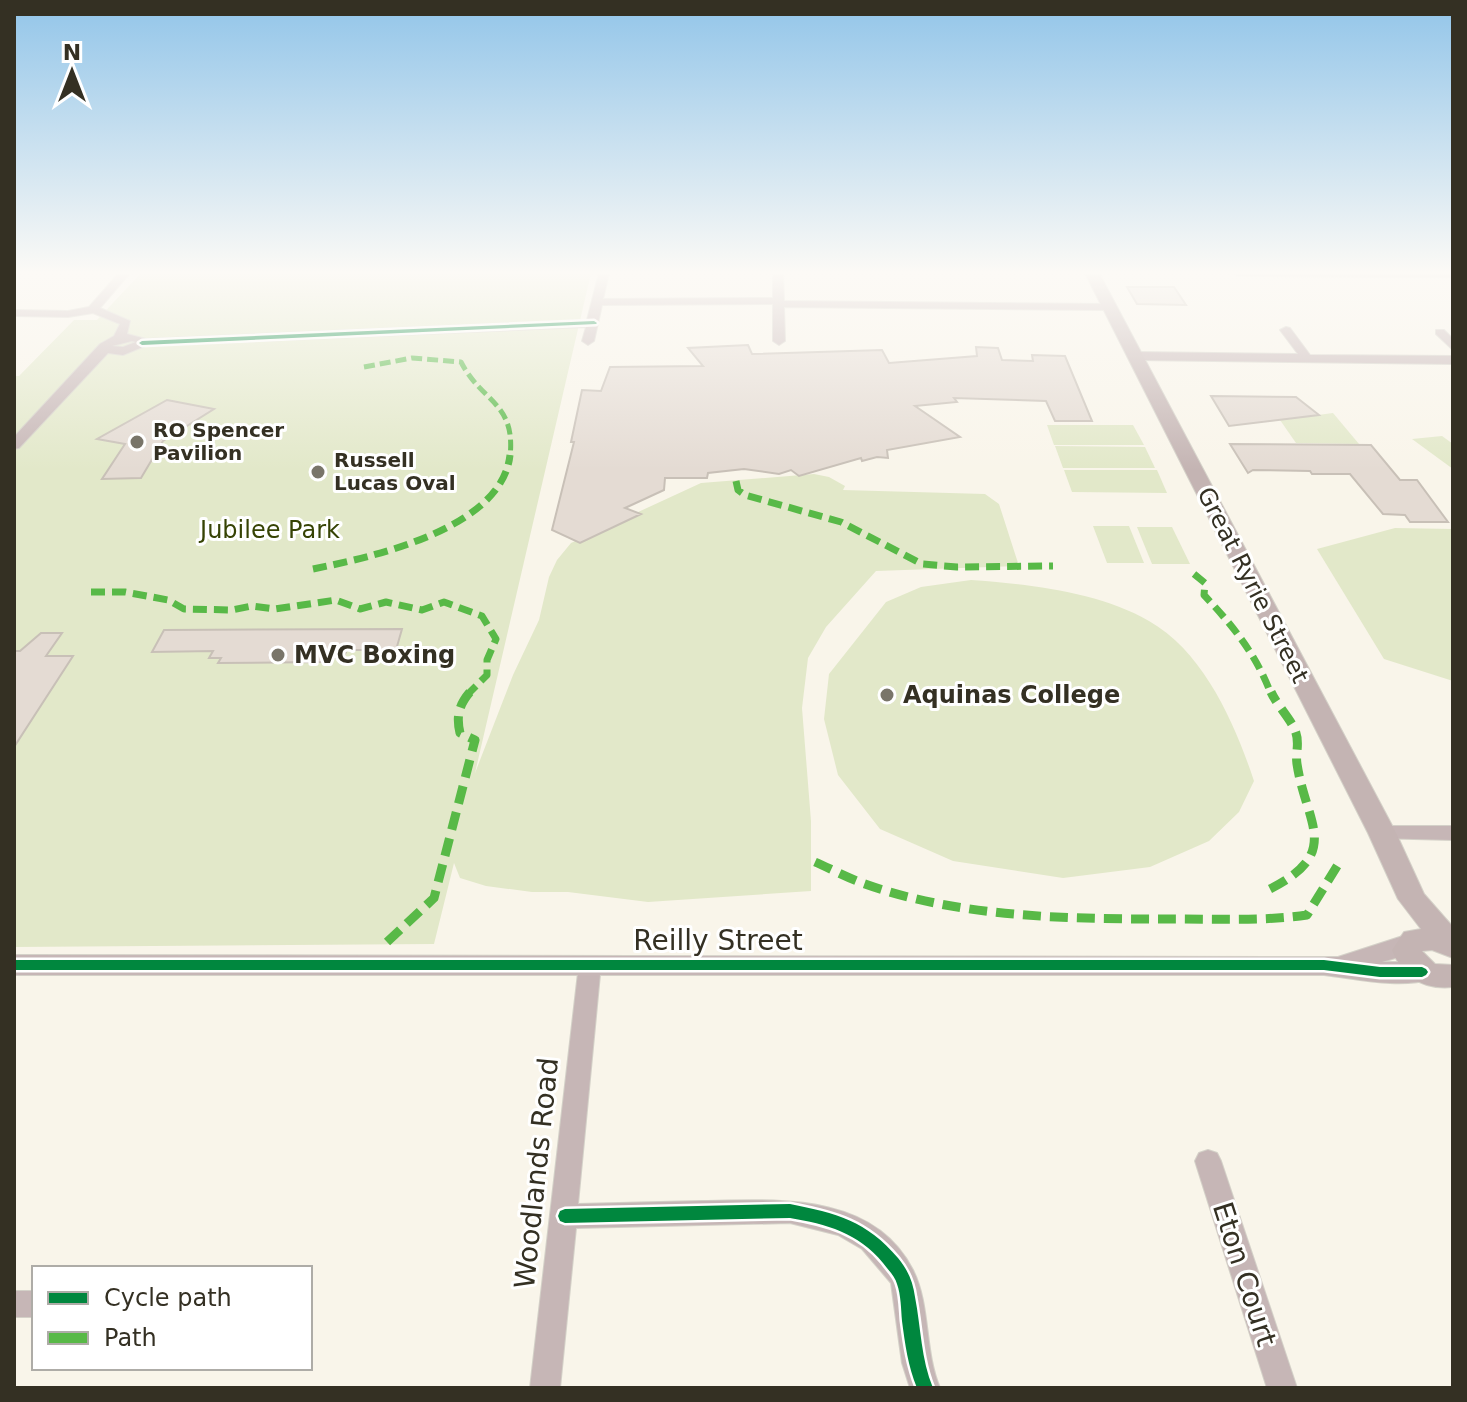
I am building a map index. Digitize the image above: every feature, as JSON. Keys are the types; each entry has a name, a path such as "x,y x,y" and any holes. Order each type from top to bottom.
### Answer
{"main road":[{"name":"Great Ryrie Street","path":"1126,338 1382,833 1412,899 1453,947"},
{"name":"Great Ryrie Street","path":"1411,942 1412,899"},
{"path":"1440,979 1407,955 1411,942 1436,939 1453,947"}],"street":[{"path":"14,445 119,344 121,338"},
{"path":"119,344 245,338"},
{"path":"1292,338 1307,359"},
{"path":"1135,356 1453,360"},
{"path":"1382,833 1453,833"},
{"name":"Reilly Street","path":"1324,965 1367,958 1411,942"},
{"name":"Woodlands Road","path":"545,1388 590,964"},
{"name":"Reilly Street","path":"14,965 1324,965 1440,979"},
{"name":"Eton Court","path":"1208,1161 1282,1388"},
{"path":"565,1216 790,1211 826,1217 858,1229 883,1249 905,1280 913,1341 925,1388"}],"green space":[{"name":"Jubilee Park","path":"56,338 576,338 475,773 513,675 539,620 549,577 557,560 571,543 701,483 814,474 829,477 845,486 843,490 985,494 999,504 1019,566 876,571 826,627 808,658 802,708 811,821 811,891 648,902 486,886 460,878 454,863 434,944 14,947 14,376 19,376"},
{"path":"1333,413 1359,444 1296,443 1280,420"},
{"path":"1047,425 1133,425 1144,445 1054,445"},
{"path":"1442,436 1453,444 1453,469 1412,439"},
{"path":"1055,446 1145,447 1155,468 1063,468"},
{"path":"1064,470 1157,470 1167,493 1072,492"},
{"path":"1093,526 1129,526 1144,563 1107,563"},
{"path":"1137,527 1172,527 1190,564 1152,564"},
{"path":"1395,528 1453,529 1453,681 1384,659 1317,549"},
{"path":"971,580 1039,587 1085,596 1129,611 1169,634 1186,651 1215,691 1237,736 1254,781 1239,812 1209,841 1150,867 1063,878 953,861 880,829 838,775 824,719 829,674 886,602 921,587"}],"building":[{"path":"748,345 752,354 882,350 889,363 977,356 976,347 998,348 1002,360 1033,361 1032,355 1065,356 1092,421 1055,421 1046,401 954,398 957,402 915,406 960,437 887,450 888,458 862,461 861,458 799,476 791,470 779,474 744,469 708,473 707,478 665,478 664,490 625,508 641,514 580,543 552,530 574,442 571,442 582,390 601,391 610,367 703,366 688,348"},
{"path":"1211,396 1296,397 1319,415 1229,426"},
{"name":"RO Spencer Pavilion","path":"167,400 214,409 163,441 141,478 102,479 125,444 97,439"},
{"path":"1230,444 1371,445 1400,480 1417,480 1448,522 1410,522 1405,515 1383,514 1350,474 1253,470 1248,473"},
{"path":"402,629 396,650 347,650 343,658 325,658 323,662 218,663 221,658 209,658 213,651 152,652 164,630"},
{"path":"41,633 62,633 46,656 73,656 14,747 14,651 20,651"}],"marked path":[{"path":"313,569 372,556 440,531 470,514 494,492 509,466 512,436 509,424 461,362 412,358 364,367"},
{"path":"736,481 738,490 745,495 841,522 922,564 957,567 1053,566"},
{"path":"1194,574 1205,583 1204,595 1238,631 1260,665 1272,696 1299,740 1296,762 1315,827 1315,840 1309,860 1296,876 1270,889"},
{"path":"91,592 125,592 168,600 184,609 232,610 252,606 275,609 336,600 360,609 386,602 422,610 444,602 482,616 496,639 487,660 487,675 463,701 457,715 460,733 475,740 434,898 387,942"},
{"path":"815,862 864,884 920,900 979,910 1042,916 1167,919 1281,919 1307,915 1339,863"}],"cycle path":[{"path":"142,343 245,338"},
{"path":"14,965 1324,965 1380,972 1422,972"},
{"path":"565,1216 790,1211 847,1226 872,1241 903,1278 916,1363 925,1388"}],"place":[{"name":"RO Spencer Pavilion","path":"137,442"},
{"name":"Russell Lucas Oval","path":"318,472"},
{"name":"MVC Boxing","path":"278,655"},
{"name":"Aquinas College","path":"887,695"}]}
